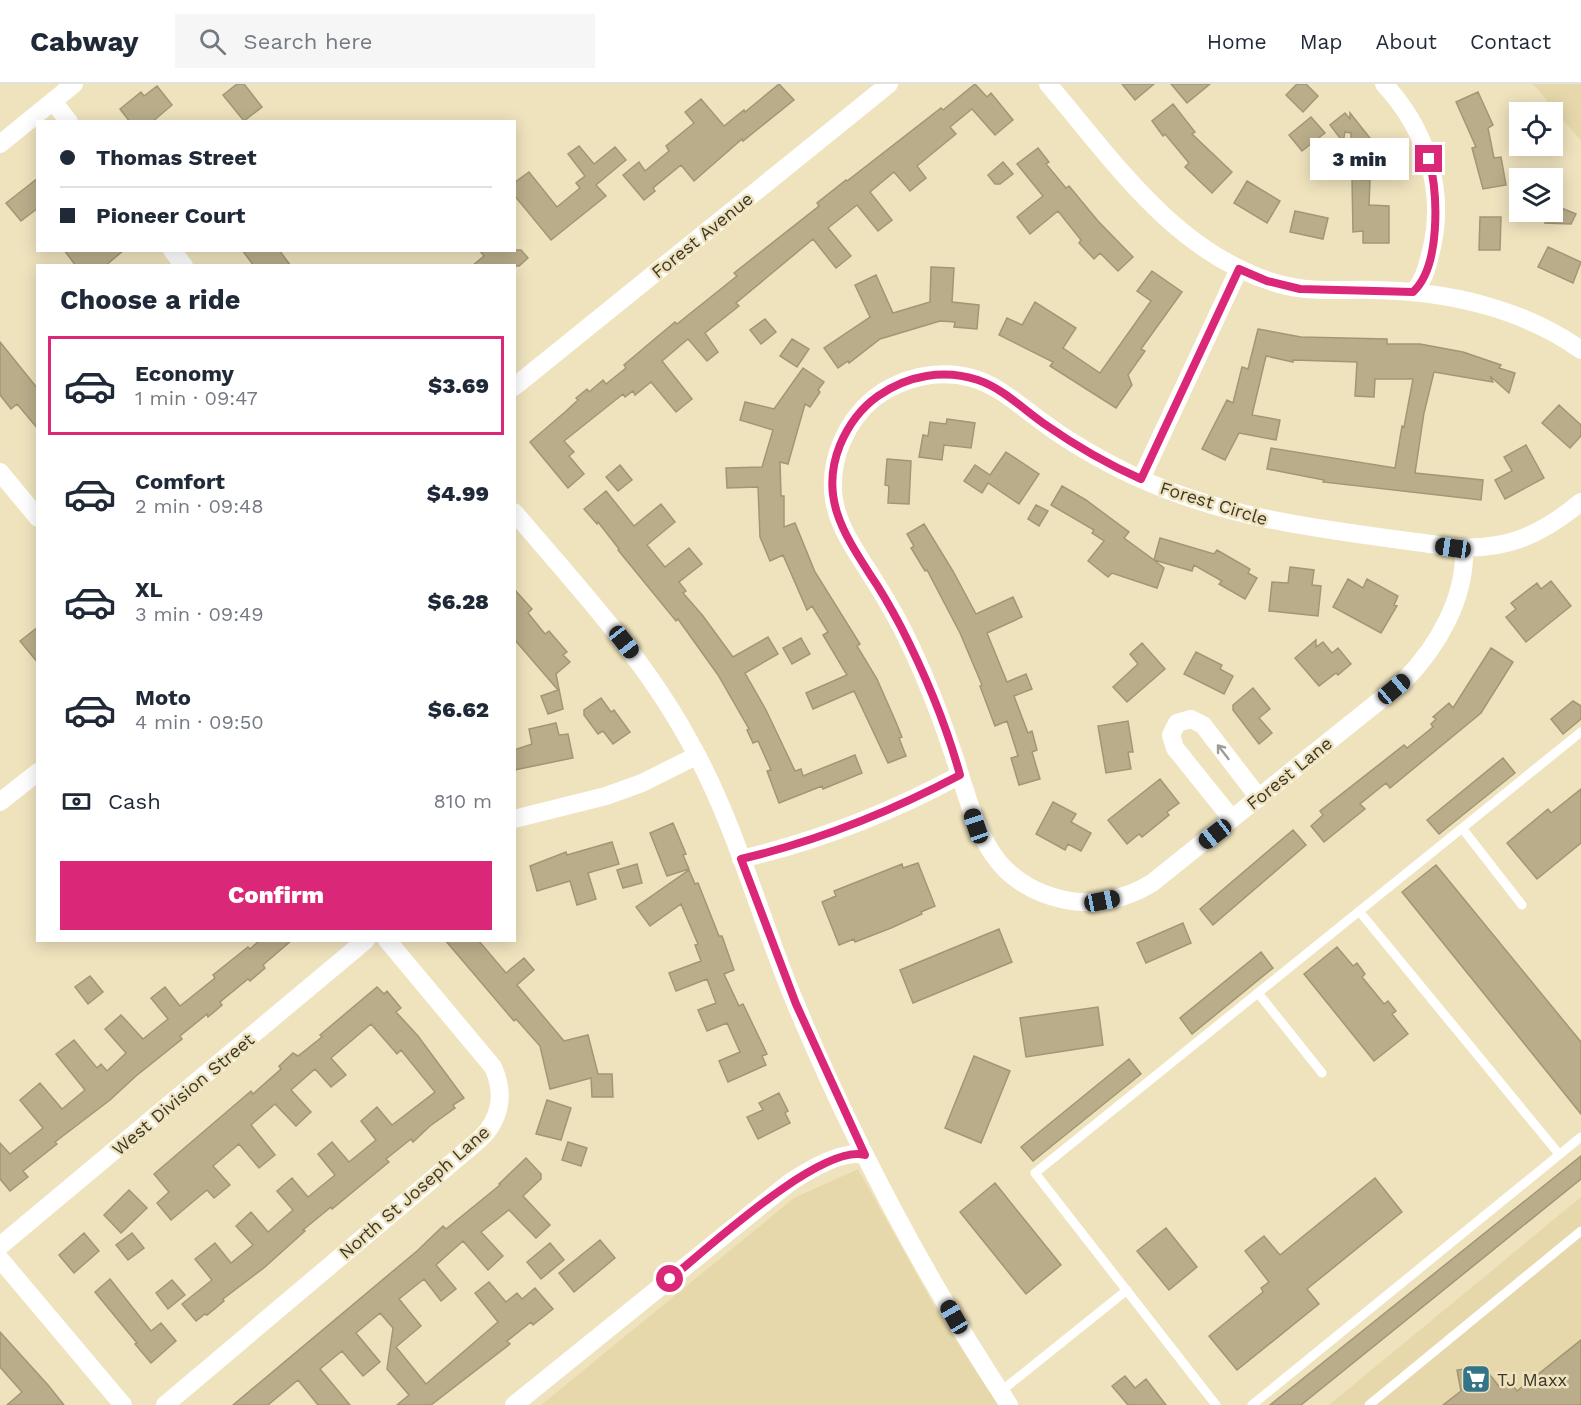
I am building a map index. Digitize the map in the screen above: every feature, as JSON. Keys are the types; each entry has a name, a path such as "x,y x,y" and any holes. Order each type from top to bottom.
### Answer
{"street":[{"path":"0,144 74,84"},
{"name":"Forest Avenue","path":"516,385 890,84"},
{"path":"1048,84 1158,212 1194,241 1239,269 1267,281 1300,289 1413,292 1453,298 1503,311 1533,322 1581,350"},
{"path":"1384,84 1417,130 1429,159 1435,190 1436,215 1433,246 1422,282 1413,292"},
{"path":"52,101 67,120"},
{"path":"1141,479 1239,269"},
{"name":"Forest Circle","path":"960,775 941,717 912,649 887,602 850,544 840,523 834,501 834,472 838,450 851,424 874,398 899,384 926,376 961,376 983,382 999,390 1078,446 1141,479 1197,501 1262,519 1464,548 1496,546 1532,535 1551,525 1581,502"},
{"path":"0,472 36,516"},
{"path":"516,514 638,660 664,697 698,757 717,798 796,1004 865,1155 922,1262 1005,1399"},
{"name":"Forest Lane","path":"960,775 980,833 1000,864 1030,887 1049,896 1069,901 1102,901 1138,891 1162,876 1394,689 1426,656 1454,604 1462,572 1464,548"},
{"path":"1232,819 1174,748 1171,735 1177,723 1191,719 1203,725 1259,798"},
{"path":"516,818 606,796 642,783 698,757"},
{"path":"0,802 36,774"},
{"path":"741,859 797,845 844,829 906,803 960,775"},
{"name":"West Division Street","path":"0,1246 364,942"},
{"name":"North St Joseph Lane","path":"165,1405 480,1138 489,1130 496,1116 500,1094 499,1082 493,1067 389,942"},
{"path":"514,1405 789,1183 833,1160 858,1153 865,1155"},
{"path":"0,1259 123,1405"}],"lane":[{"path":"1216,1405 1035,1173 1581,732"},
{"path":"1462,828 1522,905"},
{"path":"1359,911 1559,1154"},
{"path":"1258,993 1322,1073"},
{"path":"1251,1405 1581,1137"},
{"path":"1369,1405 1581,1231"},
{"path":"1005,1399 1127,1290"}],"shaded area":[{"path":"1533,84 1581,84 1581,141 1563,120 1563,102 1548,102"},
{"path":"858,1169 936,1309 998,1405 541,1405 794,1198"},
{"path":"1581,1197 1581,1405 1329,1405"}],"building":[{"path":"237,84 244,84 262,107 243,120 223,95"},
{"path":"779,84 794,100 743,141 742,139 694,181 681,165 653,188 655,191 644,200 623,175 639,162 645,171 669,151 666,146 694,123 685,112 701,99 724,126"},
{"path":"975,84 987,97 991,93 1013,120 995,135 972,109 950,127 956,134 917,166 926,178 910,191 894,172 870,192 892,220 878,231 857,205 828,228 851,256 836,268 813,239 736,303 739,306 705,333 718,352 707,361 688,339 662,361 692,399 676,412 651,382 635,395 633,391 625,397 623,394 564,441 574,452 569,456 584,474 568,488 530,442 578,400 576,398 587,389 589,392 603,380 606,384 626,368 624,365 675,322 677,324 737,276 734,273 819,206 817,203"},
{"path":"1122,84 1154,84 1135,100"},
{"path":"1171,84 1210,84 1187,103"},
{"path":"1297,84 1306,84 1318,96 1303,112 1286,95"},
{"path":"157,86 172,105 154,120 128,120 120,109 141,92 144,96"},
{"path":"1478,92 1493,125 1488,128 1494,158 1501,157 1506,185 1483,189 1472,148 1476,147 1456,102"},
{"path":"1173,104 1195,132 1192,134 1232,172 1212,193 1185,167 1189,163 1152,121"},
{"path":"1345,113 1350,119 1350,113 1373,142 1351,160 1351,133 1345,132 1343,142 1330,125"},
{"path":"1311,117 1325,133 1302,151 1289,135"},
{"path":"579,146 594,164 615,147 626,160 596,185 606,196 551,240 516,197 516,182 529,172 557,207 580,188 576,183 585,176 568,154"},
{"path":"1038,148 1049,162 1046,164 1066,188 1069,186 1098,221 1133,257 1118,271 1100,253 1094,259 1079,243 1081,240 1058,211 1030,234 1017,217 1043,196 1017,164"},
{"path":"1003,162 1013,174 1000,184 995,184 988,175"},
{"path":"1352,179 1370,180 1369,205 1389,206 1389,243 1363,243 1363,231 1353,232"},
{"path":"36,180 36,210 21,221 6,203"},
{"path":"1247,181 1280,201 1267,223 1234,203"},
{"path":"1563,209 1576,214 1571,224 1545,223 1563,222"},
{"path":"1295,211 1328,218 1323,239 1290,232"},
{"path":"1480,217 1501,217 1500,250 1479,250"},
{"path":"1548,247 1581,262 1573,283 1538,267"},
{"path":"521,250 528,258 519,266 516,264 474,264 484,256 481,252"},
{"path":"66,252 122,252 107,264 74,264"},
{"path":"244,252 280,252 290,264 252,264"},
{"path":"931,267 954,268 952,302 979,305 977,329 954,327 955,322 940,321 880,339 849,363 848,361 838,368 824,348 870,317 855,285 876,275 893,313 930,302"},
{"path":"1152,271 1182,292 1141,349 1145,351 1128,375 1132,385 1116,408 1050,366 1053,362 999,335 1007,318 1022,325 1035,302 1076,328 1063,348 1100,373 1151,301 1137,291"},
{"path":"765,319 776,332 761,344 750,330"},
{"path":"1258,329 1301,337 1387,339 1387,344 1420,344 1463,352 1501,365 1499,368 1515,373 1509,393 1490,376 1493,382 1434,372 1424,413 1415,473 1483,480 1481,500 1323,482 1324,480 1267,469 1271,448 1395,468 1413,379 1375,379 1374,397 1355,396 1357,362 1293,360 1293,362 1266,356 1252,415 1280,420 1276,440 1239,433 1225,460 1202,449 1227,400 1233,403 1242,367 1248,369"},
{"path":"792,339 809,349 797,367 780,356"},
{"path":"0,342 36,387 36,427 17,404 11,409 0,395"},
{"path":"803,368 824,382 810,407 805,404 788,464 780,462 781,496 784,496 784,527 795,523 815,572 860,644 857,646 877,679 902,737 899,738 906,756 888,763 854,691 813,709 806,693 847,675 823,635 828,632 812,606 807,610 783,555 770,561 760,537 758,487 727,488 726,468 762,467 773,430 740,420 745,402 774,409"},
{"path":"1559,405 1581,425 1581,436 1570,448 1542,423"},
{"path":"947,419 975,423 971,448 944,445 942,460 919,457 923,435 928,436 930,422 946,424"},
{"path":"1526,445 1544,478 1505,499 1495,480 1512,471 1504,457"},
{"path":"1006,452 1039,474 1019,504 988,483 982,493 964,481 975,465 990,475"},
{"path":"887,459 911,461 909,504 888,503 889,486 885,485"},
{"path":"620,465 632,480 618,491 606,477"},
{"path":"1062,486 1086,500 1129,532 1124,538 1164,568 1157,588 1112,573 1108,577 1088,561 1104,541 1092,533 1094,530 1051,505"},
{"path":"606,491 634,526 661,504 675,522 647,545 665,567 689,548 702,564 679,582 686,591 683,593 733,657 768,637 778,654 745,673 766,710 795,771 801,769 803,776 855,755 862,773 779,803 767,771 771,770 758,741 753,743 747,730 749,729 718,675 678,619 676,621 598,522 597,524 584,509"},
{"path":"1036,505 1048,511 1039,526 1028,519"},
{"path":"924,524 976,614 1013,597 1022,617 987,633 1007,682 1026,674 1032,689 1014,696 1028,733 1032,731 1037,750 1032,752 1040,779 1019,785 1011,758 1018,756 1007,721 995,726 980,686 982,685 960,633 927,570 925,571 911,548 914,546 907,534"},
{"path":"1160,538 1214,554 1217,550 1250,569 1248,573 1257,578 1245,599 1219,584 1222,581 1194,565 1192,571 1154,560"},
{"path":"1290,567 1314,570 1312,585 1321,586 1318,616 1269,611 1272,582 1288,583"},
{"path":"1348,579 1363,588 1367,579 1398,596 1394,605 1397,606 1381,633 1333,607"},
{"path":"1551,581 1571,606 1526,642 1506,617 1516,609 1511,603 1537,583 1541,589"},
{"path":"516,591 532,609 528,613 545,634 549,631 567,652 563,655 570,662 556,674 563,709 548,714 541,696 558,690 516,641"},
{"path":"36,629 36,661 20,641"},
{"path":"801,638 810,654 792,664 783,648"},
{"path":"1316,640 1316,647 1323,642 1332,653 1338,648 1351,664 1319,686 1295,658"},
{"path":"1142,643 1165,669 1127,702 1113,687 1138,664 1130,654"},
{"path":"1491,648 1513,662 1481,713 1390,788 1386,783 1360,804 1365,809 1324,842 1311,826 1323,815 1320,811 1404,745 1407,748 1433,727 1431,724 1436,719 1433,717 1449,703 1453,708"},
{"path":"1196,652 1222,665 1220,669 1233,676 1224,694 1184,674"},
{"path":"1253,688 1270,709 1259,718 1272,733 1259,744 1233,710 1233,705"},
{"path":"601,698 611,712 614,710 630,732 613,744 603,731 598,734 584,715 584,710"},
{"path":"1573,701 1581,706 1581,719 1563,734 1551,719"},
{"path":"1128,721 1133,752 1128,752 1131,769 1106,773 1098,726"},
{"path":"556,723 559,735 568,734 573,758 516,770 516,749 532,744 529,729"},
{"path":"1503,758 1515,773 1439,834 1427,820"},
{"path":"1160,779 1179,803 1167,812 1169,815 1142,837 1139,834 1127,844 1108,820"},
{"path":"1581,789 1581,843 1537,879 1507,843 1548,809 1551,813"},
{"path":"1053,802 1076,814 1071,822 1091,833 1081,851 1068,844 1065,850 1036,834"},
{"path":"673,823 686,854 683,855 689,869 667,876 650,833"},
{"path":"1293,830 1306,845 1213,925 1200,909"},
{"path":"612,842 619,864 588,873 596,899 577,905 570,881 537,891 530,866 566,852 567,855"},
{"path":"918,863 935,906 891,928 855,942 854,939 839,945 822,902 836,896 834,891 902,864 903,868"},
{"path":"637,864 642,883 623,888 617,870"},
{"path":"1436,865 1581,1042 1581,1114 1402,892"},
{"path":"689,870 695,884 698,883 719,936 722,936 734,970 724,974 739,1006 743,1004 767,1054 762,1056 766,1065 728,1082 719,1061 740,1052 727,1023 707,1031 698,1010 716,1003 707,979 676,991 669,973 701,961 695,945 698,944 681,904 650,926 636,907"},
{"path":"1183,923 1191,943 1146,963 1137,943"},
{"path":"999,929 1012,962 913,1003 900,970"},
{"path":"258,942 290,942 263,965 265,968 250,981 248,979 220,1002 222,1005 208,1017 207,1014 180,1036 182,1039 110,1100 55,1142 57,1144 23,1171 28,1177 10,1191 0,1179 0,1143 10,1154 43,1128 20,1100 40,1083 62,1109 85,1090 56,1054 74,1040 97,1068 101,1064 107,1071 126,1053 105,1029 121,1015 143,1039 168,1019 151,998 165,987 180,1006 215,978 213,975 248,947 250,949"},
{"path":"447,942 480,942 506,973 524,958 534,970 517,985 564,1041 588,1035 598,1074 612,1074 613,1097 592,1097 591,1078 550,1089 540,1046 516,1019 514,1021"},
{"path":"1337,947 1353,966 1357,963 1365,974 1362,977 1384,1004 1388,1001 1396,1011 1392,1014 1408,1034 1374,1061 1304,974"},
{"path":"1261,952 1273,968 1192,1034 1180,1018"},
{"path":"90,976 103,992 88,1004 75,987"},
{"path":"377,987 384,994 387,991 401,1008 396,1012 418,1036 464,1098 453,1105 455,1108 413,1142 411,1139 386,1159 389,1162 303,1230 305,1231 265,1267 223,1299 224,1301 196,1321 182,1304 212,1280 195,1259 215,1243 231,1263 253,1245 236,1226 251,1212 268,1232 293,1210 277,1191 292,1178 308,1197 335,1175 318,1154 332,1142 349,1162 376,1140 361,1121 377,1107 392,1125 435,1092 401,1050 397,1054 371,1024 331,1058 346,1075 331,1087 315,1069 291,1090 311,1112 296,1126 275,1104 251,1125 275,1155 259,1168 239,1144 213,1166 230,1185 214,1198 207,1190 171,1220 157,1203 169,1192 154,1174 251,1091 253,1094 281,1069 279,1066 293,1053 298,1056"},
{"path":"1098,1007 1103,1045 1026,1057 1020,1018"},
{"path":"974,1056 1010,1071 981,1143 945,1128"},
{"path":"1129,1059 1141,1074 1033,1161 1021,1147"},
{"path":"779,1093 788,1111 785,1113 790,1123 758,1139 747,1117 763,1110 759,1103"},
{"path":"547,1100 571,1108 561,1140 536,1134"},
{"path":"568,1142 587,1148 581,1166 562,1160"},
{"path":"1581,1156 1581,1179 1301,1405 1270,1405"},
{"path":"526,1158 541,1174 541,1179 523,1196 550,1225 536,1238 509,1210 481,1232 503,1256 488,1270 463,1241 436,1265 456,1289 441,1301 424,1279 399,1299 421,1326 396,1347 426,1384 498,1322 475,1293 489,1282 506,1302 517,1293 522,1299 535,1288 553,1309 533,1325 531,1322 507,1341 510,1344 431,1405 397,1405 409,1395 387,1369 393,1328 380,1313 356,1333 380,1362 363,1376 342,1351 320,1369 350,1405 318,1405 298,1380 268,1405 233,1405 417,1251 443,1226 446,1229 500,1185"},
{"path":"1375,1178 1402,1212 1307,1289 1319,1304 1237,1370 1209,1336 1263,1292 1261,1288 1269,1282 1245,1251 1264,1236 1280,1255"},
{"path":"995,1183 1061,1265 1026,1294 960,1212"},
{"path":"129,1190 147,1208 121,1233 104,1215"},
{"path":"1166,1228 1197,1267 1169,1290 1137,1251"},
{"path":"84,1233 99,1251 74,1273 59,1255"},
{"path":"132,1233 144,1248 128,1260 116,1245"},
{"path":"600,1240 615,1258 574,1292 559,1273"},
{"path":"550,1243 564,1260 541,1279 527,1262"},
{"path":"110,1279 151,1331 161,1323 176,1341 151,1363 95,1292"},
{"path":"172,1280 185,1295 168,1309 156,1293"},
{"path":"0,1332 64,1405 7,1405 22,1392 0,1367"},
{"path":"1581,1340 1581,1405 1443,1405 1461,1391 1457,1370 1483,1366 1501,1389 1510,1382 1517,1391"},
{"path":"1125,1376 1135,1388 1146,1379 1166,1405 1128,1405 1112,1386"}],"place":[{"name":"TJ Maxx","path":"1476,1379"}],"route":[{"path":"670,1279 799,1176 833,1160 858,1153 865,1155 796,1004 741,859 780,850 844,829 906,803 960,775 939,711 912,649 887,602 844,534 840,523 833,489 835,461 851,424 874,398 899,384 926,376 972,378 999,390 1078,446 1141,479 1239,269 1280,285 1306,290 1413,292 1419,287 1433,246 1436,215 1435,190 1429,159"}]}
